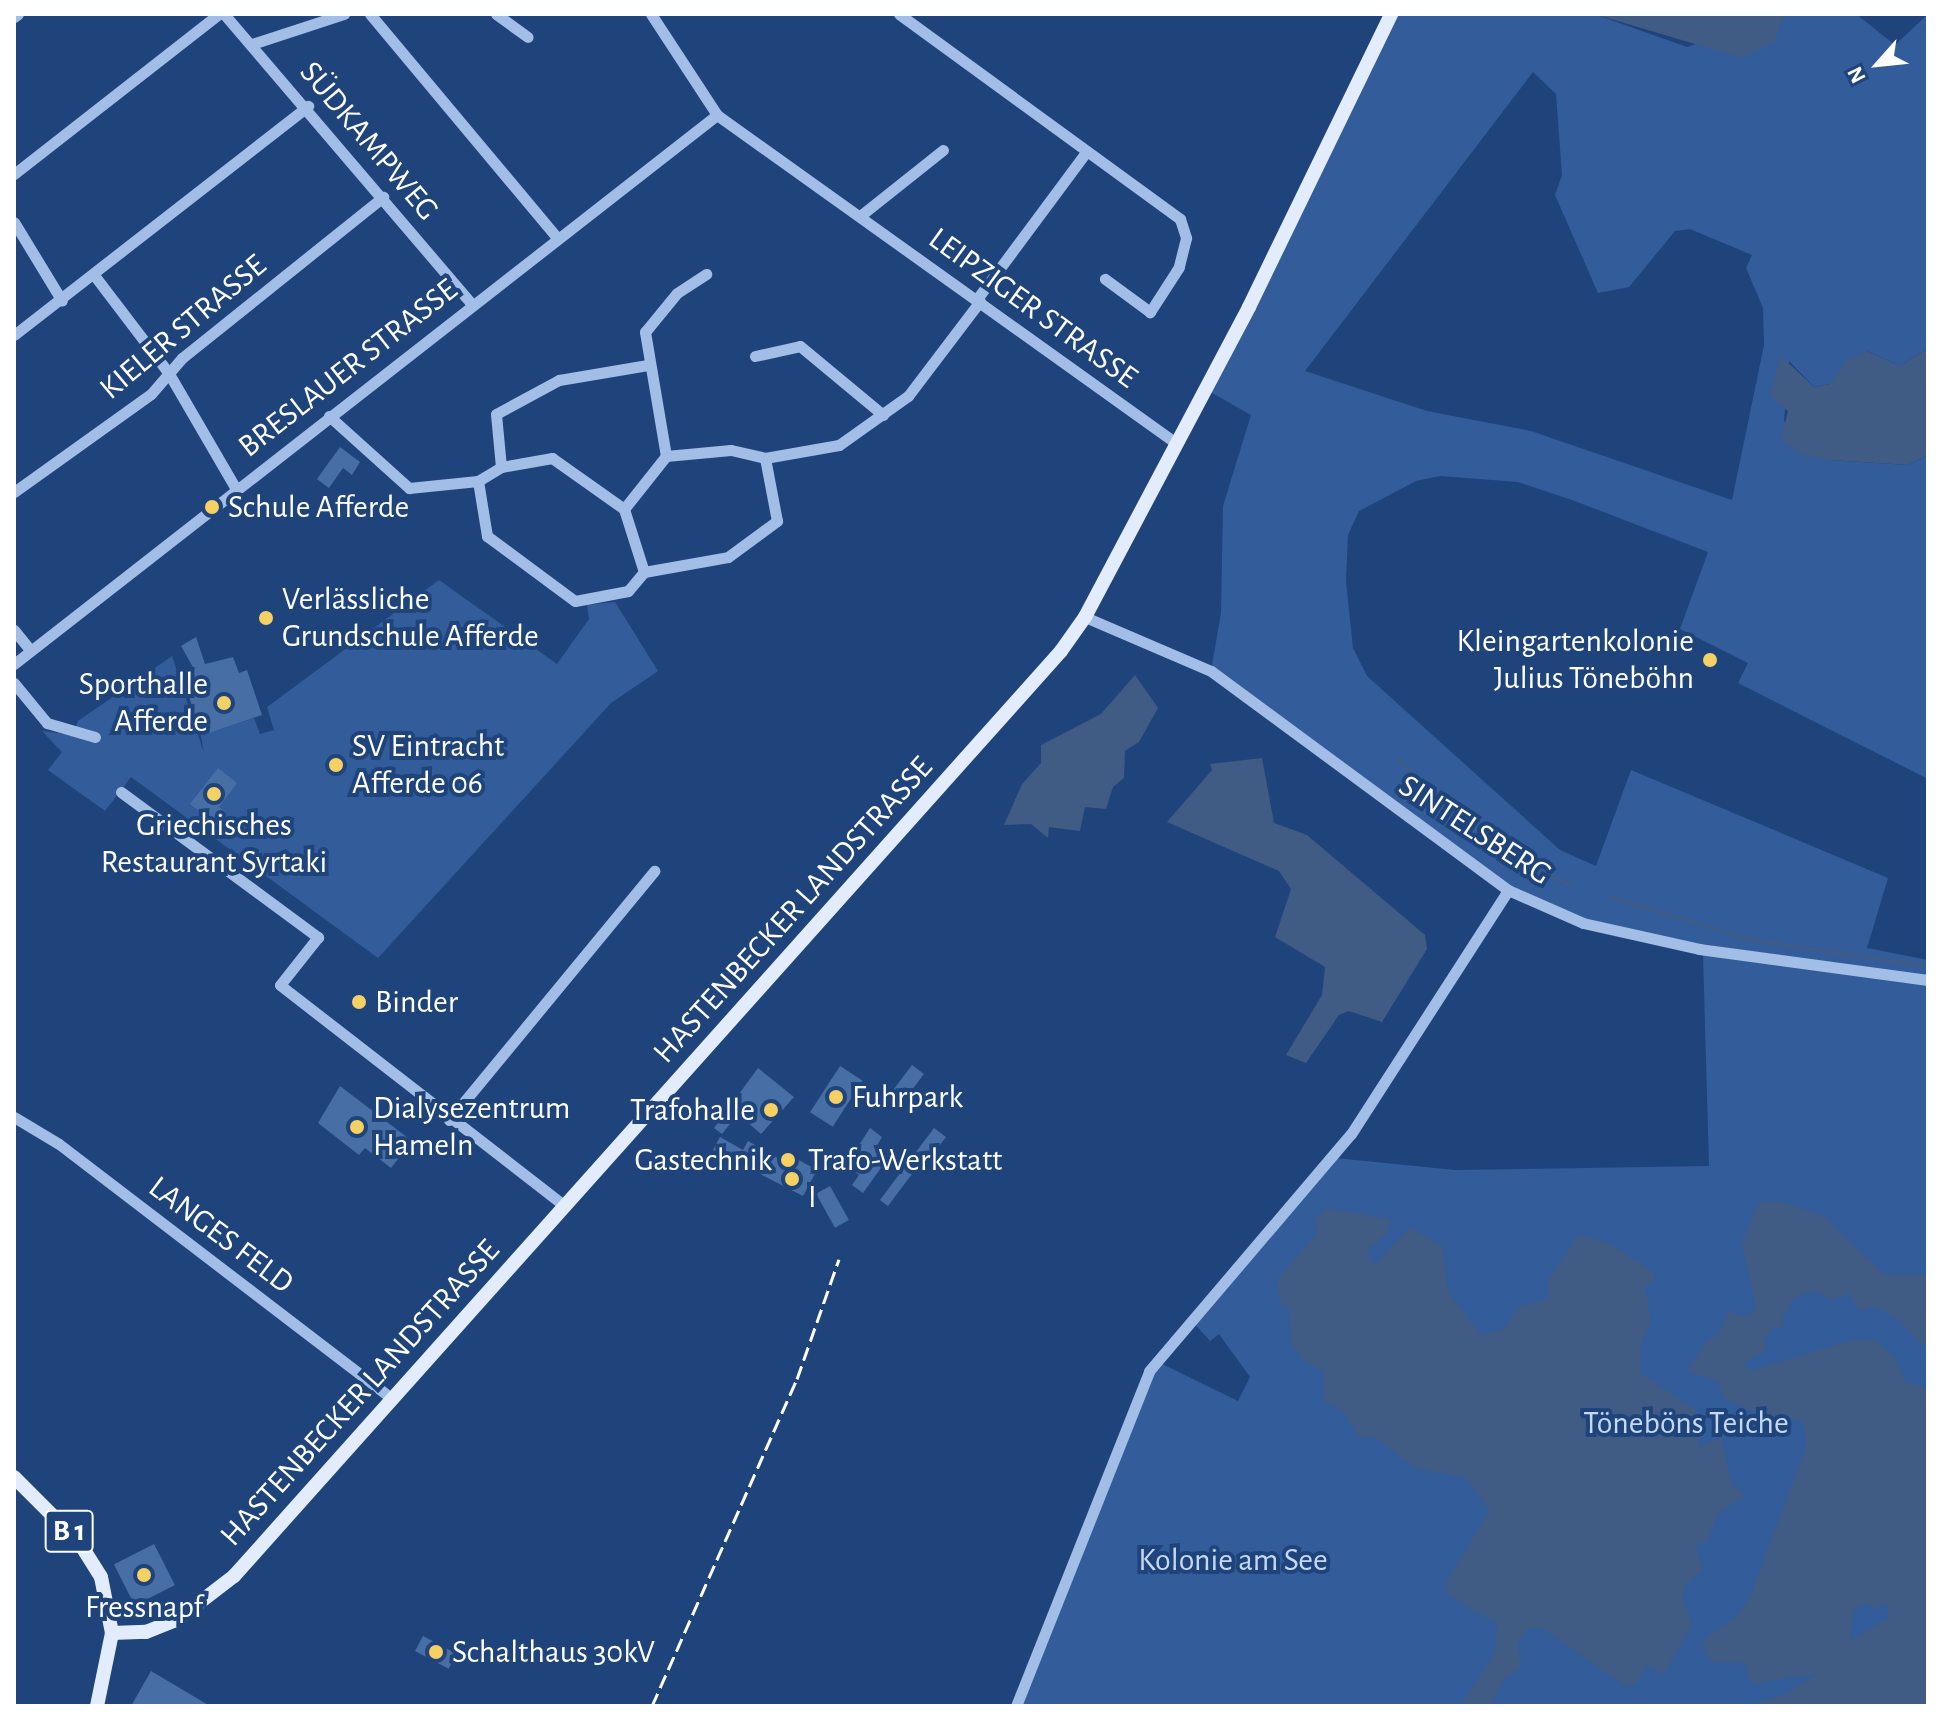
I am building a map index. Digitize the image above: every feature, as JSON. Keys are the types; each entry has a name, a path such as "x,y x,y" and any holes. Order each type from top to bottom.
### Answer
{"main road":[{"name":"HASTENBECKER LANDSTRASSE","path":"112,1633 155,1630 216,1593 1033,685 1085,617 1205,389 1391,14"},
{"name":"B 1","path":"14,1477 88,1555 108,1597 112,1633 97,1706"}],"street":[{"name":"SÜDKAMPWEG","path":"221,14 308,106 472,304"},
{"path":"14,174 221,14"},
{"path":"252,44 344,14"},
{"path":"370,14 558,239"},
{"path":"496,14 528,37"},
{"name":"LEIPZIGER STRASSE","path":"651,14 717,115 1176,443"},
{"path":"899,14 1180,219 1186,238 1168,291 1150,312 1105,279"},
{"path":"14,335 62,301 308,106"},
{"name":"BRESLAUER STRASSE","path":"14,664 717,115"},
{"path":"860,216 943,150"},
{"path":"624,509 666,456 731,450 765,458 839,445 883,415 929,374 1087,151"},
{"name":"KIELER STRASSE","path":"14,492 151,394 168,372 383,197"},
{"path":"14,222 62,301"},
{"path":"666,456 648,365 645,332 677,293 706,274"},
{"path":"94,275 168,372 236,489"},
{"path":"755,356 800,346 883,415"},
{"path":"501,467 496,414 559,380 648,365"},
{"path":"329,416 409,488 478,481 501,467 552,458 624,509 644,572"},
{"path":"478,481 487,536 575,601 628,591 644,572 728,557 777,521 765,458"},
{"name":"SINTELSBERG","path":"1085,617 1172,652 1242,692 1398,815 1508,890 1605,932 1928,980"},
{"path":"14,630 30,650"},
{"path":"14,683 47,723 95,737"},
{"path":"121,792 318,937 280,985 449,1120 564,1205"},
{"path":"449,1120 654,871"},
{"path":"1016,1706 1149,1371 1351,1134 1508,890"},
{"name":"LANGES FELD","path":"14,1117 59,1144 393,1399"}],"green space":[{"path":"1391,14 1594,14 1687,47 1785,14 1856,14 1895,45 1928,14 1928,348 1900,366 1867,351 1830,384 1814,387 1789,361 1784,421 1830,460 1908,465 1928,455 1928,779 1738,683 1748,663 1680,629 1708,552 1572,500 1518,482 1440,476 1416,481 1359,511 1348,535 1346,581 1353,648 1367,676 1560,850 1596,866 1631,770 1888,878 1867,948 1928,960 1928,976 1672,940 1575,917 1508,885 1211,671 1221,613 1223,506 1251,415 1205,389","holes":["1533,72 1556,94 1562,175 1555,195 1598,293 1629,287 1675,231 1690,229 1752,255 1746,268 1763,308 1764,345 1732,500 1531,431 1427,411 1305,371"]},
{"name":"SV Eintracht Afferde 06","path":"439,580 557,664 589,619 587,605 615,602 658,671 611,703 378,958 131,777 105,811 48,770 62,752 42,731 73,735 78,721 172,656 204,753 201,736 254,718 260,734 274,730 267,707"},
{"name":"Töneböns Teiche","path":"1703,954 1928,984 1928,1706 1019,1706 1158,1362 1238,1401 1250,1377 1219,1334 1210,1341 1193,1322 1335,1158 1455,1170 1709,1166"}],"shaded area":[{"path":"1594,14 1785,14 1774,42 1742,58"},
{"path":"1928,348 1928,455 1908,465 1830,460 1802,455 1781,439 1788,411 1770,395 1781,356 1814,387 1830,384 1847,360 1867,351 1900,366"},
{"path":"1135,675 1158,708 1139,742 1125,751 1124,778 1113,787 1106,809 1085,807 1080,831 1049,827 1048,838 1031,824 1004,825 1022,784 1041,763 1041,745 1101,714"},
{"path":"1262,758 1274,823 1307,835 1425,935 1427,949 1382,1022 1349,1011 1339,1015 1306,1063 1286,1055 1322,995 1325,967 1275,937 1291,889 1279,871 1167,822 1212,770 1210,764"},
{"name":"Töneböns Teiche","path":"1759,1202 1783,1202 1824,1216 1883,1274 1928,1275 1928,1350 1897,1319 1873,1306 1860,1311 1849,1293 1832,1300 1813,1290 1793,1299 1781,1319 1785,1326 1774,1328 1765,1338 1766,1350 1744,1364 1750,1371 1855,1339 1876,1341 1895,1357 1906,1382 1928,1388 1928,1706 1745,1706 1784,1695 1818,1673 1752,1684 1744,1663 1711,1662 1703,1648 1706,1637 1735,1618 1750,1597 1806,1447 1803,1421 1762,1415 1724,1398 1717,1380 1687,1372 1708,1339 1719,1334 1728,1311 1745,1317 1756,1309 1742,1243","holes":["1867,1603 1876,1609 1887,1603 1889,1618 1850,1640 1854,1610"]},
{"name":"Töneböns Teiche","path":"1327,1208 1391,1219 1387,1233 1367,1251 1374,1265 1410,1227 1443,1247 1448,1292 1481,1335 1502,1330 1520,1307 1548,1299 1548,1280 1579,1235 1609,1243 1653,1272 1655,1280 1645,1287 1651,1322 1641,1344 1640,1373 1694,1409 1701,1421 1699,1447 1721,1438 1732,1484 1745,1495 1718,1514 1708,1540 1695,1545 1703,1569 1685,1586 1683,1598 1692,1625 1663,1674 1647,1665 1635,1685 1625,1686 1542,1628 1526,1629 1518,1644 1521,1667 1504,1680 1490,1706 1461,1706 1495,1652 1497,1624 1447,1594 1447,1581 1490,1510 1465,1477 1414,1468 1375,1437 1358,1437 1343,1411 1324,1402 1323,1372 1302,1359 1291,1343 1289,1308 1282,1306 1276,1281 1318,1233 1316,1219"}],"building":[{"path":"340,447 360,462 352,475 343,468 329,488 317,479"},
{"name":"Sporthalle Afferde","path":"196,637 205,664 233,657 239,673 247,670 262,715 201,736 182,673 194,669 181,646"},
{"name":"Griechisches Restaurant Syrtaki","path":"218,768 237,783 219,807 225,812 216,824 190,804"},
{"path":"912,1065 924,1074 898,1108 886,1099"},
{"name":"Fuhrpark","path":"840,1066 863,1081 833,1127 810,1112"},
{"path":"758,1068 794,1097 761,1134 738,1114 722,1134 714,1128"},
{"name":"Dialysezentrum Hameln","path":"340,1086 412,1141 391,1168 365,1148 359,1155 318,1123"},
{"path":"870,1128 882,1137 875,1149 888,1158 863,1193 852,1185 859,1175 846,1165"},
{"path":"934,1128 946,1137 919,1172 908,1163"},
{"path":"720,1137 743,1150 748,1141 790,1165 795,1158 817,1170 803,1196 713,1150"},
{"path":"904,1168 912,1174 888,1206 880,1200"},
{"path":"830,1186 849,1220 835,1228 816,1194"},
{"name":"Fressnapf","path":"154,1544 175,1585 135,1605 114,1564"},
{"name":"Schalthaus 30kV","path":"423,1636 457,1654 449,1669 415,1651"},
{"path":"151,1671 210,1706 131,1706"}],"waterway":[{"path":"1396,759 1518,861 1569,884"},
{"path":"1610,896 1748,939 1928,966"}],"railway":[{"path":"652,1706 797,1379 839,1259"}],"place":[{"name":"Schule Afferde","path":"212,507"},
{"name":"Verlässliche Grundschule Afferde","path":"266,618"},
{"name":"Kleingartenkolonie Julius Töneböhn","path":"1710,660"},
{"name":"Sporthalle Afferde","path":"224,703"},
{"name":"SV Eintracht Afferde 06","path":"336,765"},
{"name":"Griechisches Restaurant Syrtaki","path":"214,794"},
{"name":"Binder","path":"359,1002"},
{"name":"Fuhrpark","path":"836,1097"},
{"name":"Trafohalle","path":"771,1110"},
{"name":"Dialysezentrum Hameln","path":"357,1127"},
{"name":"Gastechnik","path":"788,1160"},
{"name":"Trafo-Werkstatt I","path":"792,1179"},
{"name":"Fressnapf","path":"144,1575"},
{"name":"Schalthaus 30kV","path":"436,1652"}],"park label":[{"name":"Kolonie am See","path":"1233,1560"}]}
